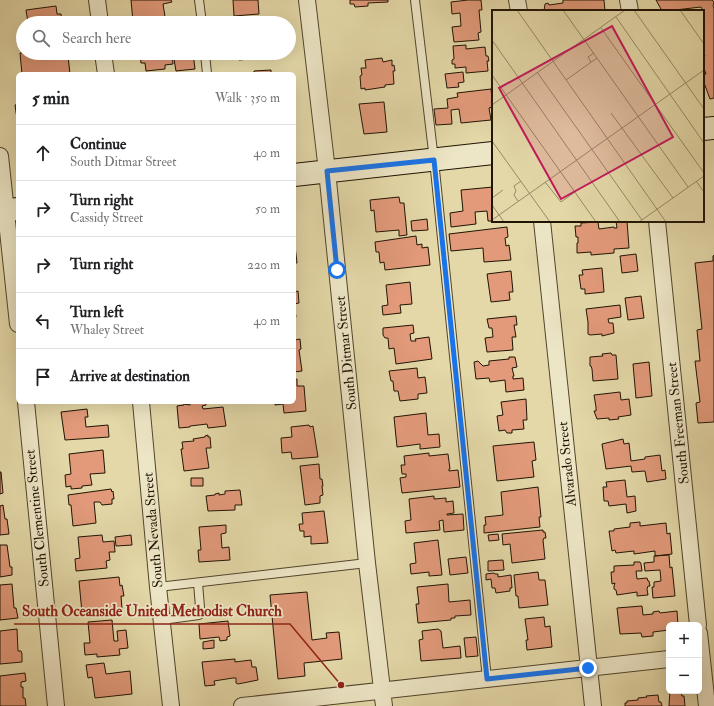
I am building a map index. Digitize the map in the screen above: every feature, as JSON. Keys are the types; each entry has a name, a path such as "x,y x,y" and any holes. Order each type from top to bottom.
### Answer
{"main road":[{"path":"704,129 714,128"},
{"path":"296,175 492,153"}],"street":[{"path":"97,0 99,16"},
{"name":"South Ditmar Street","path":"307,0 327,171 367,563 383,698"},
{"path":"517,0 519,10"},
{"path":"628,0 630,10"},
{"path":"104,60 106,72"},
{"path":"0,156 8,210 16,301"},
{"name":"Alvarado Street","path":"542,222 593,706"},
{"name":"South Freeman Street","path":"657,222 698,622"},
{"name":"South Clementine Street","path":"26,404 56,706"},
{"name":"South Nevada Street","path":"141,404 158,587 171,706"},
{"path":"702,644 705,655 707,706"},
{"path":"242,706 383,698 487,679 666,659"}],"lane":[{"path":"199,0 201,16"},
{"path":"414,0 434,160 487,679"},
{"path":"206,60 207,72"},
{"path":"158,587 367,563"},
{"path":"162,620 199,615 200,607 198,583"}],"building":[{"path":"131,0 171,0 172,2 163,4 165,16 132,16"},
{"path":"233,0 258,0 259,14 234,16"},
{"path":"350,0 388,0 388,2 368,3 368,6 355,7 354,4 350,4"},
{"path":"481,0 482,10 479,10 481,32 478,33 479,40 454,42 452,27 461,26 460,13 452,14 451,2"},
{"path":"563,0 604,0 605,10 544,10 545,4 548,3 549,5 563,3"},
{"path":"656,0 712,0 714,2 714,98 710,99 704,83 704,75 706,74 704,69 704,10 701,7 661,10"},
{"path":"56,6 57,14 61,14 61,16 27,16 26,10"},
{"path":"466,45 466,49 485,47 486,56 488,56 489,61 487,61 488,71 466,73 466,67 455,68 455,64 452,64 452,60 454,59 453,46"},
{"path":"382,58 383,62 392,60 392,66 394,65 395,71 393,71 394,84 385,85 385,87 365,90 365,88 361,89 361,68 366,68 365,60"},
{"path":"21,60 68,60 70,72 22,72"},
{"path":"141,60 173,60 173,64 165,65 165,69 146,71 145,63 141,63"},
{"path":"174,60 194,60 195,69 176,71"},
{"path":"271,70 271,72 254,72"},
{"path":"463,72 464,82 458,83 459,87 447,88 445,74"},
{"path":"491,89 492,107 489,108 491,120 461,123 459,109 451,110 452,124 436,125 434,109 448,108 447,99 458,97 457,93"},
{"path":"384,102 387,132 364,134 359,104"},
{"path":"492,187 492,221 488,221 487,211 475,212 476,224 451,227 450,213 463,211 461,190"},
{"path":"399,197 400,203 404,203 407,235 399,236 399,230 376,232 374,210 371,211 370,200"},
{"path":"427,219 428,230 412,231 411,221"},
{"path":"598,222 599,229 617,228 616,222 627,222 629,248 614,249 614,253 591,255 591,252 577,253 578,237 576,237 575,226 581,226 581,223"},
{"path":"507,227 508,237 505,238 506,246 509,245 511,260 484,262 483,248 451,251 449,234"},
{"path":"416,236 417,245 422,244 422,248 428,247 430,265 385,270 384,262 380,263 379,252 376,252 375,242"},
{"path":"636,254 638,271 622,273 620,256"},
{"path":"714,255 714,422 698,423 696,403 700,402 695,361 700,361 697,330 702,329 695,263 713,261"},
{"path":"602,268 604,292 585,294 585,289 581,289 579,275 583,275 582,270"},
{"path":"511,271 513,292 509,292 510,300 491,302 487,274"},
{"path":"410,282 412,304 400,305 401,313 383,315 382,306 388,305 386,285"},
{"path":"298,291 299,303 296,304 296,292"},
{"path":"641,296 644,318 628,320 625,298"},
{"path":"620,305 621,317 608,319 609,323 613,323 614,333 602,336 602,334 588,334 586,309"},
{"path":"516,316 517,325 514,325 516,337 512,337 513,350 487,352 485,338 493,337 492,328 489,328 487,319"},
{"path":"413,325 414,333 410,334 411,341 429,337 432,359 396,364 394,348 389,349 388,338 385,338 383,335 383,328"},
{"path":"300,339 301,349 299,350 302,371 296,372 296,340"},
{"path":"611,353 612,355 616,355 618,379 593,381 590,357 603,356 602,354"},
{"path":"509,357 515,357 517,367 512,368 514,376 513,379 523,378 524,390 506,392 505,380 490,382 489,378 476,379 474,362 478,361 483,366 489,365 489,361 509,359"},
{"path":"649,362 652,396 636,398 633,364"},
{"path":"417,368 418,378 425,377 427,393 418,394 418,399 400,401 398,391 394,391 393,381 391,381 389,371"},
{"path":"296,379 297,386 304,386 306,411 284,413 283,404 296,404"},
{"path":"620,392 621,400 629,399 631,415 618,417 619,419 597,419 594,411 596,411 596,407 594,395"},
{"path":"526,399 527,420 523,420 524,429 512,430 512,433 507,433 505,430 499,431 497,416 503,415 501,402"},
{"path":"184,404 206,404 202,406 203,409 223,407 226,426 208,428 207,424 179,428 177,406"},
{"path":"87,409 88,417 85,417 86,427 108,425 109,437 65,440 61,412"},
{"path":"426,413 428,435 439,434 440,447 420,449 420,444 397,447 394,417"},
{"path":"309,425 310,427 313,426 318,457 292,459 291,452 282,453 281,438 292,437 291,427"},
{"path":"208,435 208,437 210,437 211,448 206,448 209,468 184,471 181,449 183,449 182,442 194,441 193,439"},
{"path":"623,439 624,444 629,443 631,461 660,455 662,471 665,470 666,479 647,482 645,471 632,472 631,466 606,469 602,444"},
{"path":"534,442 536,460 532,461 534,477 497,481 493,446"},
{"path":"103,450 105,473 90,474 92,485 71,489 71,486 66,487 65,475 71,474 69,454"},
{"path":"429,453 429,456 448,454 449,471 458,470 460,487 402,493 400,478 406,477 406,474 402,474 401,465 405,465 404,456"},
{"path":"319,464 323,495 320,496 320,503 305,505 300,466"},
{"path":"0,472 3,493 0,494"},
{"path":"191,478 203,478 203,486 191,486"},
{"path":"625,480 627,497 635,496 636,511 627,513 626,504 609,506 608,501 604,501 603,487 607,487 606,482"},
{"path":"538,487 541,517 539,517 540,527 484,533 484,525 486,525 485,517 503,515 501,492"},
{"path":"111,489 112,492 113,491 114,499 112,499 112,504 102,505 100,502 94,502 96,523 73,526 71,505 69,505 68,495"},
{"path":"240,490 242,505 235,505 235,510 208,511 206,496 219,493 219,495 225,494 225,491"},
{"path":"434,496 434,499 446,498 446,502 453,501 454,513 447,515 463,514 464,530 444,532 443,520 439,521 440,530 406,533 405,521 411,520 409,499"},
{"path":"3,505 9,534 0,535 0,506"},
{"path":"324,511 328,543 311,544 311,536 304,537 304,531 300,531 299,524 303,524 302,513"},
{"path":"640,522 640,526 666,523 667,534 670,533 672,554 655,556 655,551 634,554 634,551 616,553 615,550 612,551 609,531 630,527 630,523"},
{"path":"226,525 226,533 221,534 222,548 229,547 230,560 199,562 198,550 201,550 199,527"},
{"path":"543,530 546,538 543,540 545,559 512,563 510,544 503,545 502,534"},
{"path":"498,534 499,540 489,541 488,535"},
{"path":"102,535 103,542 114,541 115,552 109,552 110,560 106,561 107,568 76,571 75,559 80,558 78,537"},
{"path":"131,535 132,545 116,546 115,537"},
{"path":"438,540 442,575 429,576 429,572 411,574 410,564 416,563 414,543"},
{"path":"0,545 7,545 10,567 12,567 12,575 0,577"},
{"path":"669,555 670,568 672,567 675,596 653,598 652,587 654,587 654,582 661,581 660,570 645,571 644,563 654,562 654,556"},
{"path":"466,557 468,573 450,575 448,559"},
{"path":"503,560 504,570 488,571 488,561"},
{"path":"634,562 640,562 641,564 642,571 636,571 637,579 647,578 649,581 650,586 648,586 647,589 648,595 637,596 637,592 617,595 616,590 614,589 615,583 612,584 611,572 614,572 614,566 634,565"},
{"path":"538,572 539,580 545,580 548,605 519,608 514,575"},
{"path":"486,574 498,574 498,577 511,575 512,588 510,588 510,591 496,593 495,588 492,588 491,579 486,580"},
{"path":"119,577 120,586 122,585 124,596 121,596 122,609 82,613 79,581"},
{"path":"12,584 14,608 16,608 18,618 0,620 0,585"},
{"path":"448,584 449,602 470,600 471,615 455,616 455,618 451,618 451,620 418,623 416,604 419,604 417,587"},
{"path":"307,592 312,640 327,638 326,633 339,632 342,659 304,663 305,676 278,679 270,595"},
{"path":"642,606 643,615 653,614 653,612 659,611 660,613 677,611 678,622 666,622 666,630 653,632 653,636 642,637 641,633 620,634 617,608"},
{"path":"544,617 545,627 550,626 552,647 527,650 526,640 528,640 525,619"},
{"path":"112,620 114,641 118,641 117,631 126,630 128,648 119,649 120,655 97,657 97,654 85,655 84,643 90,643 88,622"},
{"path":"228,621 230,636 227,637 227,640 220,641 219,637 200,639 199,624"},
{"path":"17,629 18,651 21,651 22,662 0,664 0,631"},
{"path":"438,629 441,631 443,648 460,646 461,658 421,661 419,640 423,639 422,631"},
{"path":"476,637 478,656 466,657 464,638"},
{"path":"214,640 214,648 203,649 203,642"},
{"path":"235,659 235,662 251,660 252,667 256,667 258,680 238,684 236,683 236,678 233,678 214,681 215,685 205,686 202,662"},
{"path":"104,663 106,674 130,671 132,694 95,698 92,677 88,678 86,665"},
{"path":"25,673 26,681 21,682 21,687 23,687 23,698 25,698 26,706 0,706 0,676"},
{"path":"670,694 682,694 682,696 684,696 685,706 669,706"},
{"path":"658,695 659,702 661,702 662,706 625,706 627,701 638,700 638,698 647,697 646,696"}],"place":[{"name":"South Oceanside United Methodist Church","path":"341,685"}],"route":[{"path":"337,270 327,171 434,160 487,679 588,668"}]}
